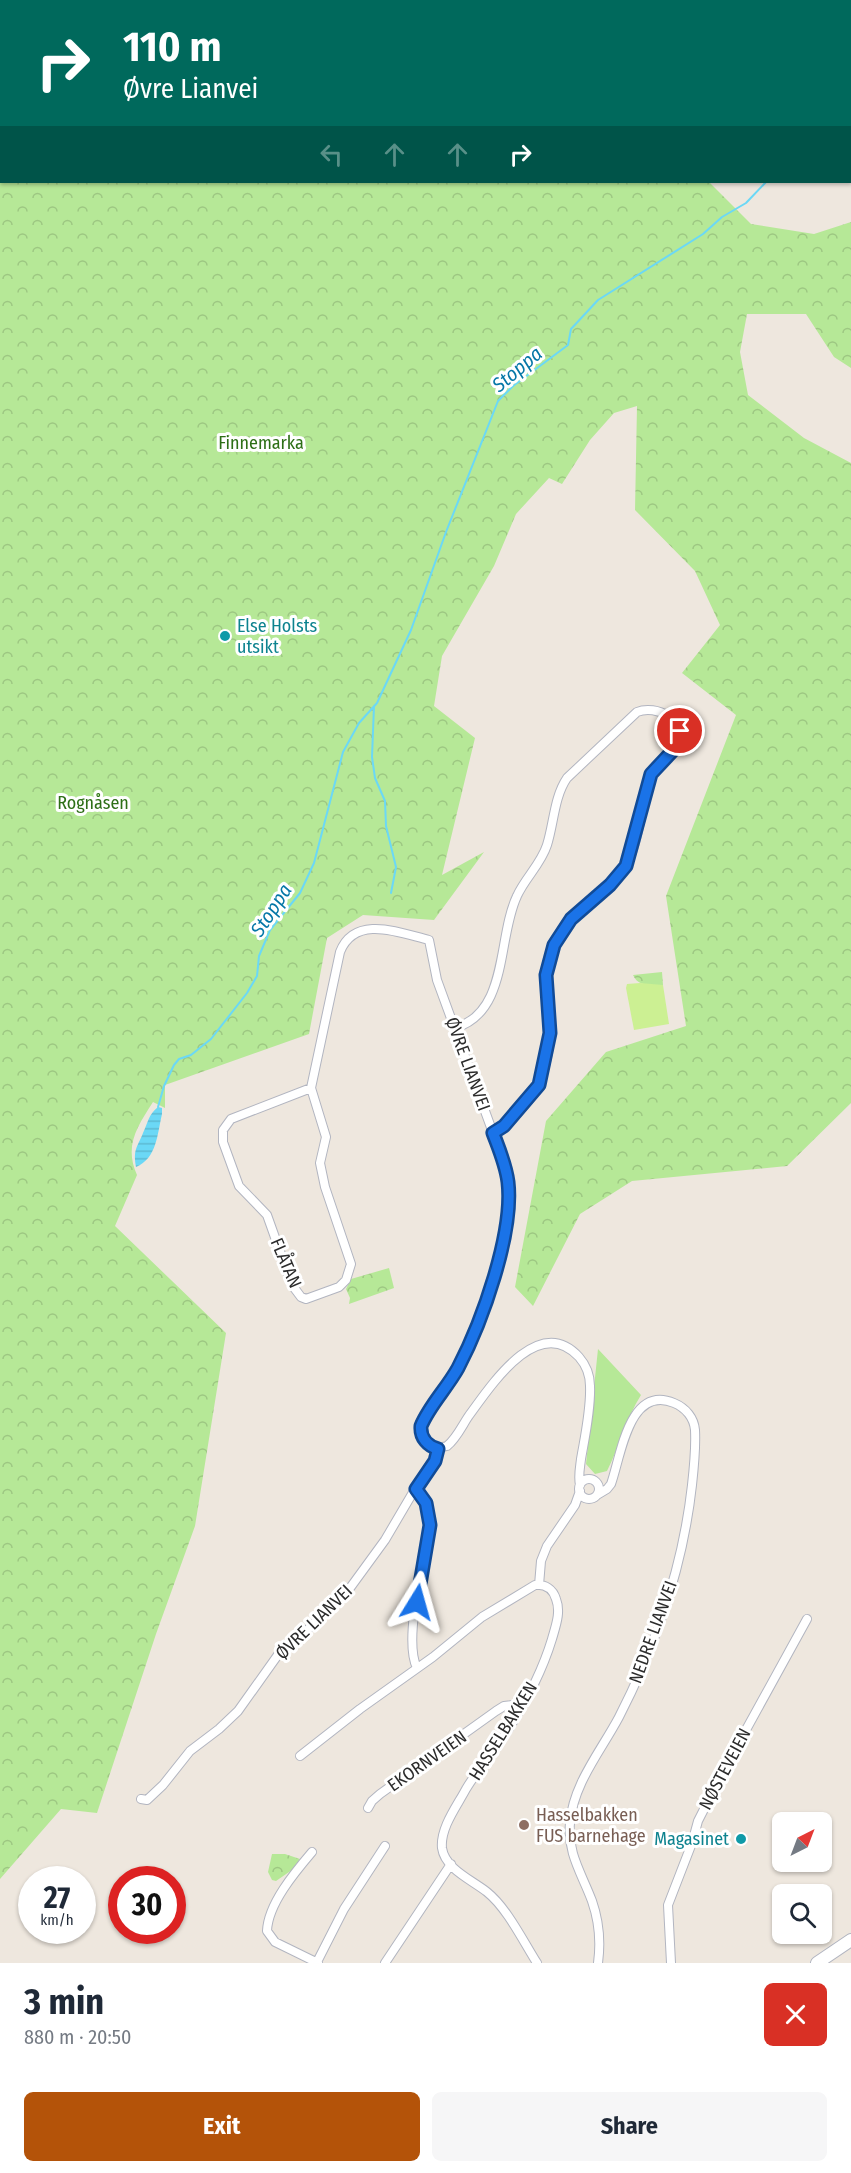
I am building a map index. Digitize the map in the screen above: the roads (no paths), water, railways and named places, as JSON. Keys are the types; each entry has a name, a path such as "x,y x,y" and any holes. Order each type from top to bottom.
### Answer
{"main road":[{"path":"817,1963 851,1940"}],"street":[{"path":"455,1028 462,1026 475,1016 490,999 516,897 543,856 561,789 567,778 638,712 646,709 655,710 672,718 680,731 679,744 651,774 626,866 610,885 567,924 559,935 550,957 546,982 550,1033 539,1085 504,1126 493,1133"},
{"name":"FLÅTAN","path":"311,1088 235,1117 225,1125 222,1136 224,1148 239,1186 267,1215 292,1286 301,1297 306,1299 339,1287 346,1280 351,1264 325,1187 320,1163 326,1137 311,1088 340,952 348,938 358,931 377,928 429,940"},
{"name":"ØVRE LIANVEI","path":"429,940 435,974 507,1175 508,1197 507,1218 496,1267 476,1328 458,1367 421,1426 421,1433 431,1447 438,1449 451,1443 481,1399 516,1359 533,1347 554,1343 575,1353 583,1361 589,1374 590,1392 581,1460"},
{"name":"NEDRE LIANVEI","path":"593,1497 609,1487 630,1422 639,1409 652,1402 666,1401 677,1404 688,1413 693,1420 695,1430 693,1474 686,1529 674,1579 640,1674 619,1717 579,1786 569,1824 571,1849 576,1867 596,1913 600,1934 598,1963"},
{"name":"ØVRE LIANVEI","path":"141,1799 147,1800 156,1793 190,1751 238,1711 280,1652 343,1596 385,1540 435,1461 438,1449"},
{"path":"575,1505 593,1497 599,1489 581,1460"},
{"path":"581,1460 578,1475 582,1497 593,1497"},
{"path":"300,1756 489,1613 539,1585 542,1561 547,1546 575,1505 584,1481 594,1482 614,1477"},
{"path":"416,1489 426,1503 430,1525 411,1641 412,1655 417,1668"},
{"name":"HASSELBAKKEN","path":"451,1864 442,1846 447,1825 467,1789 523,1704 541,1669 558,1616 555,1594 539,1585"},
{"name":"NØSTEVEIEN","path":"671,1963 668,1905 698,1821 730,1757 807,1619"},
{"name":"EKORNVEIEN","path":"368,1808 380,1794 496,1711 504,1706 523,1704"},
{"path":"312,1852 283,1890 270,1917 267,1931 275,1942 318,1963 344,1909 385,1846"},
{"path":"385,1963 451,1864 493,1898 537,1963"}],"water":[{"path":"158,1107 162,1108 162,1114 155,1145 148,1158 136,1167 136,1149 150,1116"}],"waterway":[{"name":"Stoppa","path":"158,1107 164,1086 174,1065 179,1059 191,1055 211,1039 247,993 257,976 259,956 270,930 300,893 314,863 343,752 359,723 377,703 411,630 446,532 498,401 513,386 568,345 571,329 598,300 703,234 722,217 746,203 765,183"},
{"name":"Stoppa","path":"374,706 372,757 375,778 385,801 386,826 396,867 391,893"}],"place":[{"name":"Else Holsts utsikt","path":"225,636"},
{"name":"Hasselbakken FUS barnehage","path":"524,1825"},
{"name":"Magasinet","path":"741,1839"}],"park label":[{"name":"Finnemarka","path":"261,443"},
{"name":"Rognåsen","path":"93,803"}]}
